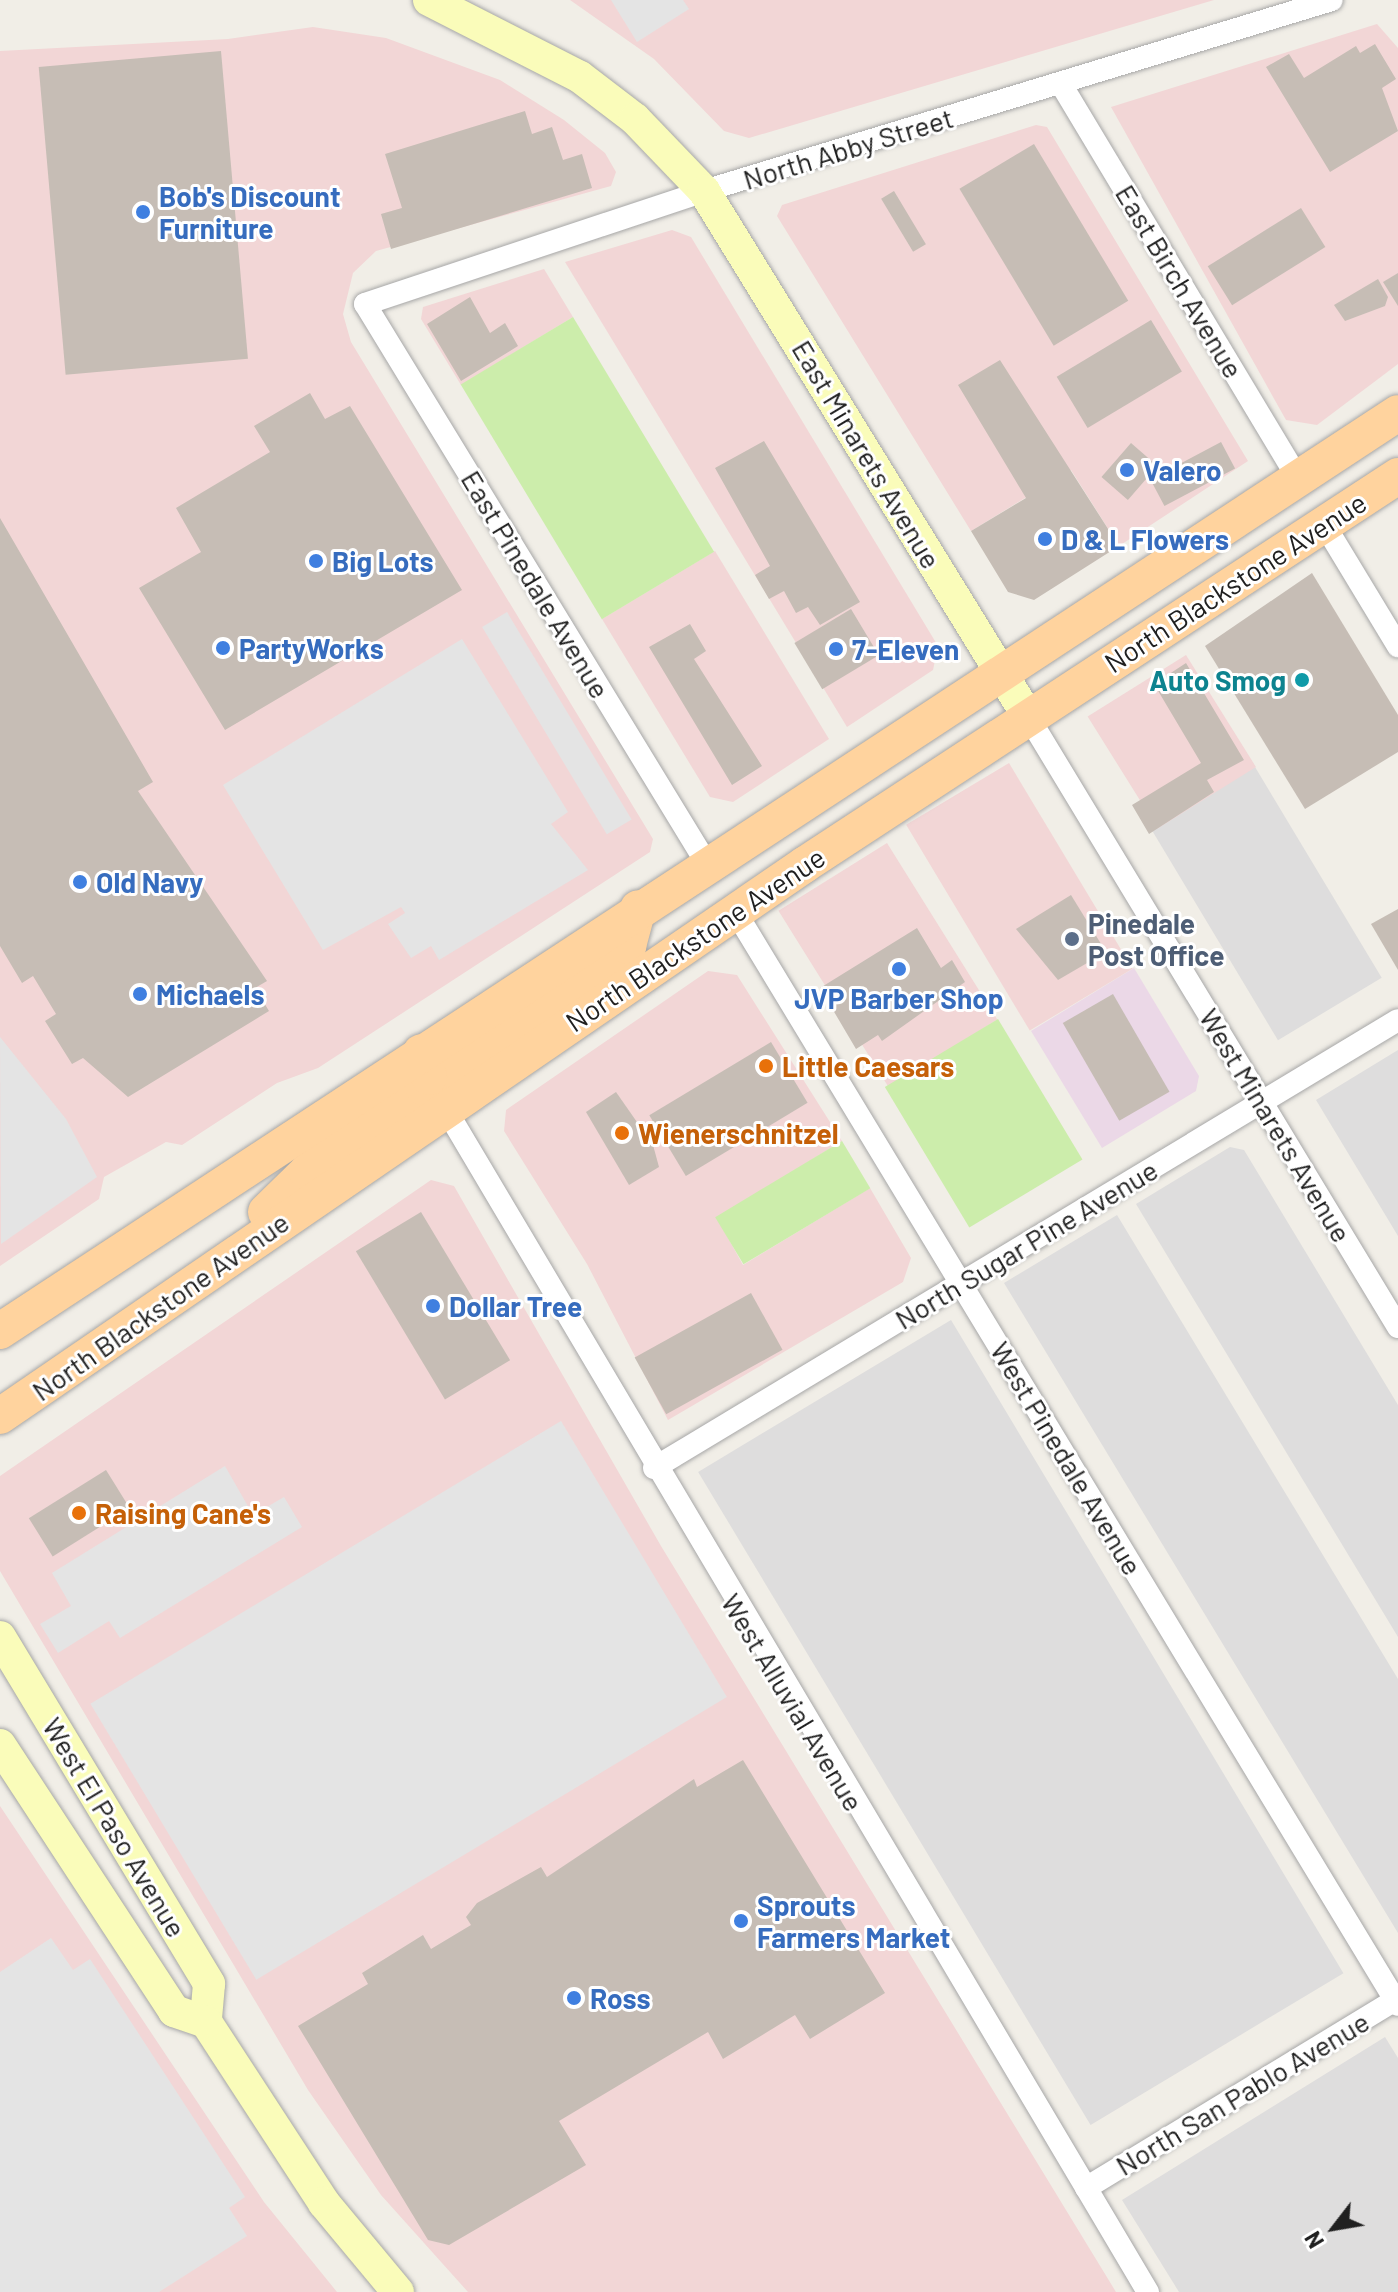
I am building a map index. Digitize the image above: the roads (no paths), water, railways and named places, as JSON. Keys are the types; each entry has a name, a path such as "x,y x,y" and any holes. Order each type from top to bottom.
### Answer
{"main road":[{"name":"North Blackstone Avenue","path":"0,1331 638,908 1398,413"},
{"name":"North Blackstone Avenue","path":"0,1416 735,911 1398,476"},
{"path":"445,1108 452,1069 628,946 638,908"},
{"path":"197,1281 307,1172 423,1087 429,1077 421,1052"}],"street":[{"name":"East Minarets Avenue","path":"429,0 580,77 653,135 704,191 1029,718"},
{"name":"North Abby Street","path":"365,304 704,191 1332,0"},
{"name":"East Birch Avenue","path":"1061,84 1298,478"},
{"name":"East Pinedale Avenue","path":"365,304 707,864"},
{"path":"1324,524 1398,646"},
{"name":"West Minarets Avenue","path":"1029,718 1398,1327"},
{"name":"West Pinedale Avenue","path":"735,911 1397,2001"},
{"name":"North Sugar Pine Avenue","path":"654,1468 1398,1020"},
{"name":"West Alluvial Avenue","path":"445,1108 555,1284 654,1468 1148,2292"},
{"name":"West El Paso Avenue","path":"0,1637 209,1984 206,2022 174,2011 0,1745"},
{"name":"North San Pablo Avenue","path":"1086,2188 1397,2001"},
{"path":"206,2022 324,2203 398,2292"}],"place":[{"name":"Bob's Discount Furniture","path":"143,212"},
{"name":"Valero","path":"1127,470"},
{"name":"D & L Flowers","path":"1045,539"},
{"name":"Big Lots","path":"316,561"},
{"name":"PartyWorks","path":"223,648"},
{"name":"7-Eleven","path":"836,649"},
{"name":"Auto Smog","path":"1302,680"},
{"name":"Old Navy","path":"80,882"},
{"name":"Pinedale Post Office","path":"1072,939"},
{"name":"JVP Barber Shop","path":"899,969"},
{"name":"Michaels","path":"140,994"},
{"name":"Little Caesars","path":"766,1066"},
{"name":"Wienerschnitzel","path":"622,1133"},
{"name":"Dollar Tree","path":"433,1306"},
{"name":"Raising Cane's","path":"79,1513"},
{"name":"Sprouts Farmers Market","path":"741,1921"},
{"name":"Ross","path":"574,1998"}]}
